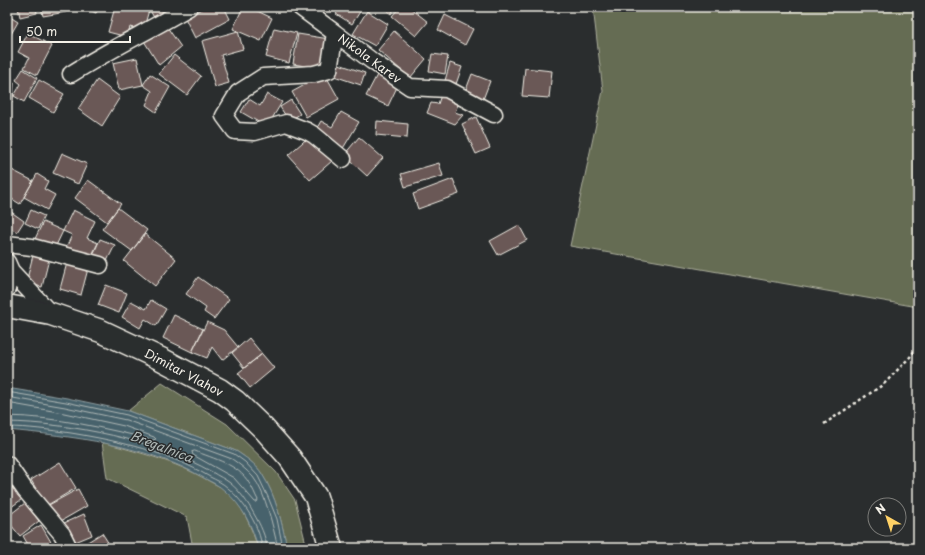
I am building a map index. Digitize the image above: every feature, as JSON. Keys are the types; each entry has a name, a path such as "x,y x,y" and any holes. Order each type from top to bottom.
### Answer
{"main road":[{"name":"Dimitar Vlahov","path":"7,306 51,314 108,334 161,359 220,390 235,400 290,458 312,491 316,498 331,548"}],"street":[{"path":"71,74 100,55 142,34 189,7"},
{"name":"Nikola Karev","path":"300,7 372,61 410,86 447,89 494,114"},
{"name":"Nikola Karev","path":"335,33 329,70 314,74 263,77 238,93 224,116 235,131 255,132 286,123 314,135 343,159"},
{"path":"7,244 32,247 53,254 100,265"},
{"path":"7,289 9,267"},
{"path":"9,267 51,314"},
{"path":"7,464 25,490 62,534 69,548"}],"path":[{"path":"824,424 884,384 910,357 918,346"}],"green space":[{"path":"593,7 918,7 918,307 570,246 603,91"},
{"path":"162,383 227,424 276,472 295,500 307,548 287,548 281,519 267,482 260,470 247,458 236,451 128,411"},
{"path":"102,442 169,462 196,474 223,489 242,509 258,548 193,548 187,517 107,478"}],"water":[{"name":"Bregalnica","path":"7,388 67,398 128,411 236,451 257,467 267,482 278,510 287,548 258,548 250,524 237,503 218,485 182,467 158,457 108,444 57,435 7,430"}],"building":[{"path":"18,7 36,7 37,13 20,17"},
{"path":"41,7 65,7 66,12 43,16"},
{"path":"83,7 99,7 96,13"},
{"path":"115,7 137,7 149,10 143,31 130,27 127,37 108,32"},
{"path":"148,7 177,7 156,21"},
{"path":"205,7 224,7 230,19 195,38 185,18"},
{"path":"243,7 249,7 272,18 261,41 233,29"},
{"path":"310,7 329,7 319,16"},
{"path":"341,7 363,7 352,24 336,14"},
{"path":"382,7 396,7 391,14"},
{"path":"400,7 409,7 428,22 416,36 392,16"},
{"path":"367,11 388,24 375,46 353,34"},
{"path":"7,15 18,22 7,41"},
{"path":"445,15 473,29 465,45 438,30"},
{"path":"167,27 181,47 159,65 144,41"},
{"path":"274,28 297,33 289,63 266,57"},
{"path":"238,31 243,49 221,55 229,83 215,87 202,41"},
{"path":"394,31 426,59 410,78 378,50"},
{"path":"28,33 52,46 37,75 24,68 29,58 18,52"},
{"path":"298,34 329,39 324,69 293,64"},
{"path":"432,54 448,56 445,74 429,71"},
{"path":"174,55 201,76 187,95 159,74"},
{"path":"137,58 143,85 119,90 113,63"},
{"path":"336,63 365,73 361,85 331,75"},
{"path":"450,63 462,67 455,87 444,84"},
{"path":"525,68 552,71 549,98 522,96"},
{"path":"23,69 37,78 24,102 14,96 21,84 16,80"},
{"path":"150,74 170,87 156,112 146,105 152,91 143,85"},
{"path":"325,74 339,99 306,117 292,92"},
{"path":"472,74 490,81 482,102 464,95"},
{"path":"377,75 398,85 388,106 366,96"},
{"path":"39,80 64,94 53,112 29,98"},
{"path":"97,80 120,97 102,126 78,109"},
{"path":"7,83 14,83 13,101 7,101"},
{"path":"267,94 282,102 267,127 241,112 249,99 260,106"},
{"path":"441,95 459,102 455,112 463,115 455,124 427,113 431,103 438,104"},
{"path":"291,100 300,114 289,121 280,107"},
{"path":"341,112 359,122 342,150 314,133 321,121 332,127"},
{"path":"476,117 490,148 476,154 462,124"},
{"path":"377,121 408,124 407,138 376,135"},
{"path":"310,136 332,161 310,180 288,155"},
{"path":"359,137 383,158 367,176 344,155"},
{"path":"62,153 87,164 78,184 53,173"},
{"path":"439,163 443,176 405,187 401,174"},
{"path":"12,170 33,181 20,204 7,196 7,179"},
{"path":"37,174 48,181 44,189 55,195 47,210 24,197"},
{"path":"453,179 459,194 418,209 413,194"},
{"path":"88,180 121,204 107,222 75,198"},
{"path":"118,208 147,230 132,251 102,229"},
{"path":"7,209 24,221 17,232 7,226"},
{"path":"31,210 44,216 38,229 25,223"},
{"path":"73,210 95,221 87,238 98,243 89,261 65,250 72,235 63,231"},
{"path":"43,222 63,231 53,252 33,243"},
{"path":"519,225 527,240 498,255 490,241"},
{"path":"145,234 176,259 155,286 124,261"},
{"path":"100,239 115,245 107,261 93,255"},
{"path":"34,251 50,255 42,287 26,283"},
{"path":"68,259 89,265 81,295 60,289"},
{"path":"198,277 229,299 214,319 204,312 206,308 186,294"},
{"path":"106,285 127,293 119,313 98,305"},
{"path":"151,300 166,309 156,326 145,319 140,328 122,317 131,301 146,309"},
{"path":"174,315 203,329 192,352 163,338"},
{"path":"207,322 224,330 238,347 222,360 212,347 207,358 192,352"},
{"path":"249,338 262,354 244,368 232,353"},
{"path":"262,354 274,368 250,388 238,373"},
{"path":"60,462 76,488 46,506 31,480"},
{"path":"7,476 25,497 7,510"},
{"path":"78,489 87,506 61,521 47,506"},
{"path":"25,503 39,521 20,536 7,520 7,517"},
{"path":"84,514 92,535 73,543 64,523"},
{"path":"41,525 54,547 30,548 23,536"},
{"path":"102,533 111,547 78,548"}]}
